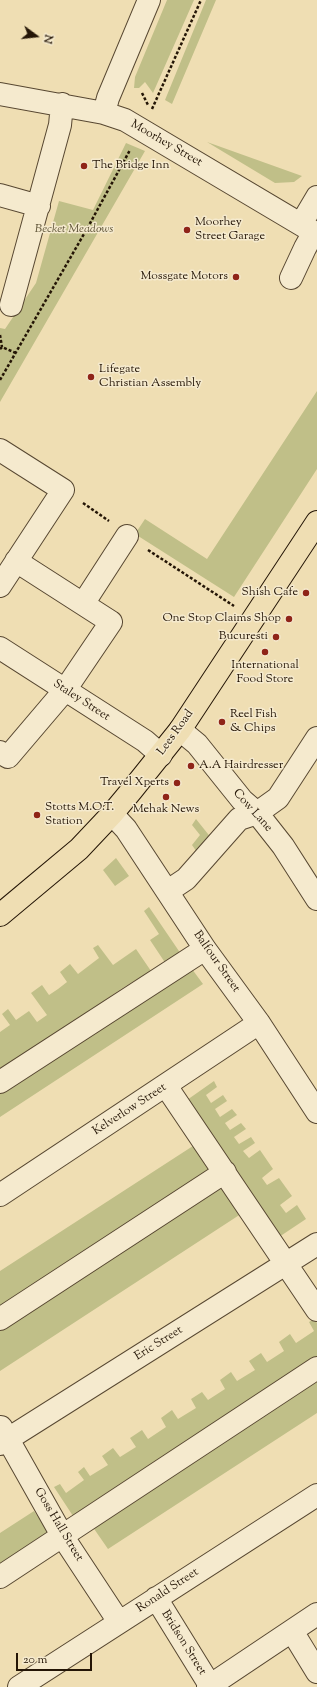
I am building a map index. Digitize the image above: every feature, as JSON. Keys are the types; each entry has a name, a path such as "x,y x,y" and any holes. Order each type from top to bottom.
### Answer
{"main road":[{"name":"Lees Road","path":"0,915 79,849 112,814 161,754 180,730 317,522"}],"street":[{"path":"104,113 108,98 149,0"},
{"name":"Moorhey Street","path":"0,94 62,104 104,113 125,120 311,230"},
{"path":"11,305 60,125 62,104"},
{"path":"0,195 39,206"},
{"path":"292,278 311,230 317,196"},
{"path":"0,450 63,490 0,586"},
{"path":"83,604 127,536"},
{"path":"0,752 8,757 65,690 111,622 16,561"},
{"name":"Staley Street","path":"0,648 144,741 161,754"},
{"name":"Cow Lane","path":"180,730 197,744 242,800 257,813 283,846 317,899"},
{"path":"168,891 186,879 239,819 257,813 278,798 317,738"},
{"name":"Balfour Street","path":"112,814 126,828 205,949 259,1024 317,1112"},
{"path":"0,1082 205,949"},
{"name":"Kelverlow Street","path":"0,1195 259,1024"},
{"path":"166,1086 317,1310"},
{"path":"0,1319 225,1172"},
{"name":"Eric Street","path":"3,1436 287,1264 317,1244"},
{"path":"0,1577 63,1537 317,1368"},
{"name":"Goss Hall Street","path":"3,1436 63,1537 118,1622"},
{"name":"Ronald Street","path":"19,1687 317,1495"},
{"name":"Bridson Street","path":"156,1598 210,1687"},
{"path":"210,1687 317,1614"},
{"path":"292,1631 317,1672"}],"path":[{"path":"151,112 201,0"},
{"path":"0,380 88,227 132,146"},
{"path":"0,335 1,348 16,353"}],"green space":[{"path":"167,0 194,0 153,93 145,82 139,88 134,88 135,77"},
{"path":"206,0 216,0 172,104 165,100"},
{"path":"207,142 302,176 294,182 275,183"},
{"name":"Becket Meadows","path":"126,143 145,151 0,402 0,328 5,329 36,283 59,201 93,210"},
{"path":"317,391 317,469 234,597 135,534 145,519 207,559"},
{"path":"196,819 212,839 199,855 192,845 200,835 192,825"},
{"path":"116,858 129,876 115,886 103,870"},
{"path":"149,907 183,957 168,967 150,940 159,934 144,911"},
{"path":"98,945 113,965 136,949 151,971 121,989 0,1075 0,1032 10,1025 2,1014 8,1009 16,1020 29,1011 37,1022 47,1015 31,993 42,985 49,995 58,989 67,982 60,972 70,964 78,974 99,958 93,948"},
{"path":"189,965 203,984 0,1117 0,1088"},
{"path":"214,1081 217,1087 206,1095 211,1103 223,1095 227,1101 215,1109 220,1117 232,1109 237,1115 225,1123 230,1130 241,1123 246,1129 234,1137 239,1144 251,1137 255,1143 243,1151 249,1158 260,1150 273,1169 262,1178 267,1185 279,1178 292,1196 280,1205 286,1213 297,1205 306,1219 279,1237 187,1100"},
{"path":"196,1144 214,1172 0,1311 0,1271"},
{"path":"228,1182 247,1210 0,1371 0,1331"},
{"path":"314,1319 317,1323 317,1356 73,1516 54,1487 60,1484 66,1493 84,1480 78,1472 84,1467 90,1476 108,1465 102,1456 113,1448 120,1457 136,1447 130,1438 142,1430 148,1439 166,1427 161,1418 172,1410 178,1419 196,1408 191,1399 202,1392 208,1400 225,1389 220,1380 231,1372 237,1381 255,1370 249,1361 261,1353 267,1362 284,1351 279,1342 290,1334 296,1343 314,1331 309,1322"},
{"path":"317,1377 317,1413 108,1549 90,1523"},
{"path":"34,1511 51,1536 0,1569 0,1533"}],"place":[{"name":"The Bridge Inn","path":"84,166"},
{"name":"Moorhey Street Garage","path":"187,230"},
{"name":"Mossgate Motors","path":"236,277"},
{"name":"Lifegate Christian Assembly","path":"91,377"},
{"name":"Shish Cafe","path":"306,593"},
{"name":"One Stop Claims Shop","path":"289,619"},
{"name":"Bucuresti","path":"276,637"},
{"name":"International Food Store","path":"265,652"},
{"name":"Reel Fish & Chips","path":"222,722"},
{"name":"A.A Hairdresser","path":"191,766"},
{"name":"Travel Xperts","path":"177,783"},
{"name":"Mehak News","path":"166,797"},
{"name":"Stotts M.O.T. Station","path":"37,815"}]}
